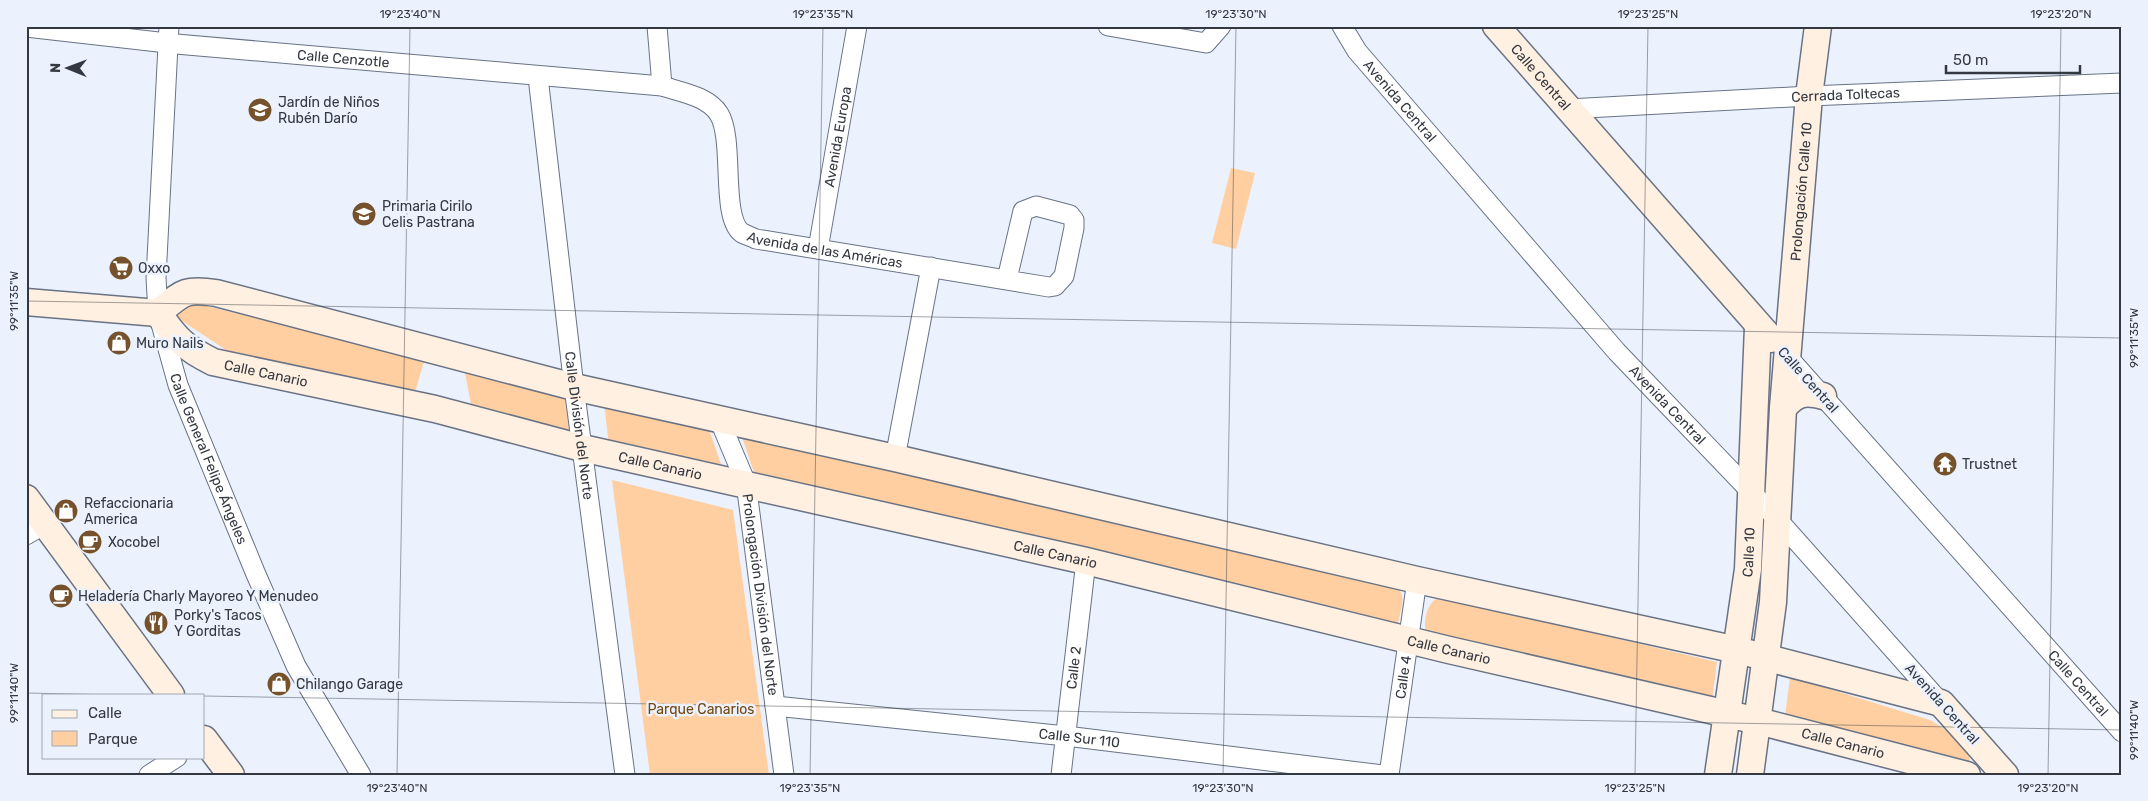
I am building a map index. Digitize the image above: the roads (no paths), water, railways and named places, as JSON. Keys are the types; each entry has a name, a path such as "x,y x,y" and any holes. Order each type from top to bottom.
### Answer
{"street":[{"path":"657,26 662,86"},
{"name":"Avenida Europa","path":"818,249 857,26"},
{"path":"1108,26 1206,43 1221,26"},
{"name":"Avenida Central","path":"1342,26 1357,51 1617,352 1751,494 1778,520 2006,775"},
{"name":"Calle Central","path":"1496,26 1758,327 1824,396 2122,732"},
{"name":"Prolongación Calle 10","path":"1787,356 1809,96 1818,26"},
{"name":"Calle Cenzotle","path":"26,27 168,34 538,77 662,86"},
{"name":"Calle General Felipe Ángeles","path":"168,34 156,278 158,313 178,385 296,666 361,775"},
{"name":"Calle División del Norte","path":"538,77 574,387 625,775"},
{"name":"Cerrada Toltecas","path":"1568,109 1809,96 2122,83"},
{"name":"Avenida de las Américas","path":"662,86 698,98 710,104 719,114 725,128 732,216 741,232 756,239 1049,287 1061,282 1074,228 1074,220 1070,214 1036,206 1023,211 1007,279"},
{"path":"895,458 931,267"},
{"path":"26,302 158,313 180,295 195,290 216,293 574,387 895,458 1417,580 1737,650 1941,703"},
{"name":"Calle Canario","path":"158,313 174,336 190,351 213,362 435,409 582,448 746,483 1086,561 1407,639 1758,721 1967,775"},
{"name":"Calle 10","path":"1718,775 1748,569 1758,327"},
{"name":"Calle 10","path":"1750,775 1767,657 1778,520 1787,356"},
{"path":"1783,408 1792,397 1801,392 1824,396"},
{"name":"Prolongación División del Norte","path":"719,419 746,483 784,775"},
{"path":"26,498 35,530 170,694"},
{"name":"Calle 2","path":"1061,775 1086,561"},
{"name":"Calle 4","path":"1389,775 1407,639 1417,580"},
{"name":"Calle Sur 110","path":"775,706 1066,736 1384,775"},
{"path":"205,741 231,775"},
{"path":"149,775 175,758"}],"place":[{"name":"Jardín de Niños Rubén Darío","path":"260,110"},
{"name":"Primaria Cirilo Celis Pastrana","path":"364,214"},
{"name":"Oxxo","path":"121,268"},
{"name":"Muro Nails","path":"119,343"},
{"name":"Trustnet","path":"1945,464"},
{"name":"Refaccionaria America","path":"66,511"},
{"name":"Xocobel","path":"90,542"},
{"name":"Heladería Charly Mayoreo Y Menudeo","path":"61,596"},
{"name":"Porky's Tacos Y Gorditas","path":"156,623"},
{"name":"Chilango Garage","path":"279,684"}],"park label":[{"name":"Parque Canarios","path":"701,709"}]}
